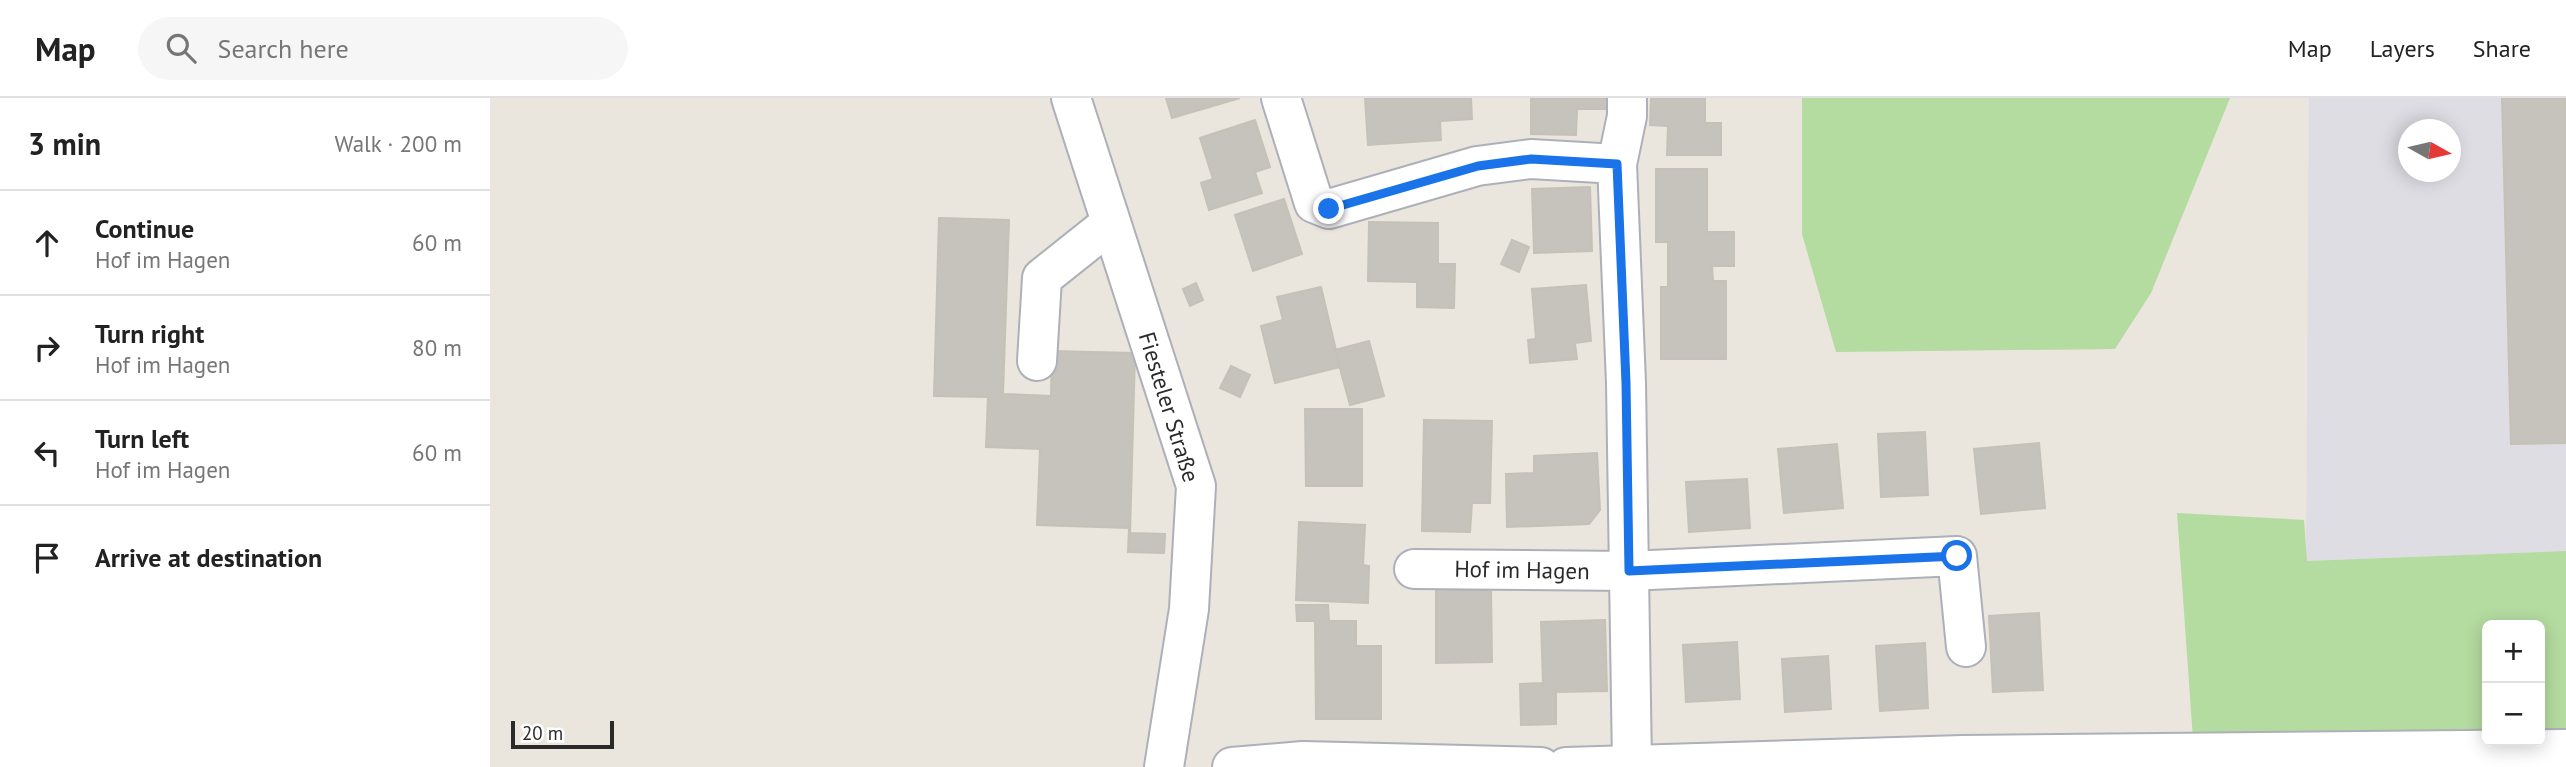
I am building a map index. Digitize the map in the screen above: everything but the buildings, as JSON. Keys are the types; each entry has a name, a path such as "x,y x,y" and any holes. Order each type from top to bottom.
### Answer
{"street":[{"name":"Fiesteler Straße","path":"1071,98 1196,486 1189,609 1164,767"},
{"path":"1281,98 1314,203 1329,209 1478,166 1531,159 1617,164"},
{"path":"1627,98 1627,116 1617,164 1626,383 1632,764"},
{"path":"1037,361 1042,278 1111,223"},
{"name":"Hof im Hagen","path":"1415,569 1629,571 1957,556 1966,647"},
{"path":"1566,767 1963,755 2566,749"},
{"path":"1232,767 1303,761 1541,767"}],"shaded area":[{"path":"2309,98 2566,98 2566,551 2306,561"}],"green space":[{"path":"1802,98 2230,98 2151,293 2115,349 1836,352 1802,234"},
{"path":"2177,513 2304,520 2307,561 2566,551 2566,749 2194,753"}],"route":[{"path":"1329,209 1478,166 1531,159 1617,164 1626,383 1629,571 1957,556"}]}
